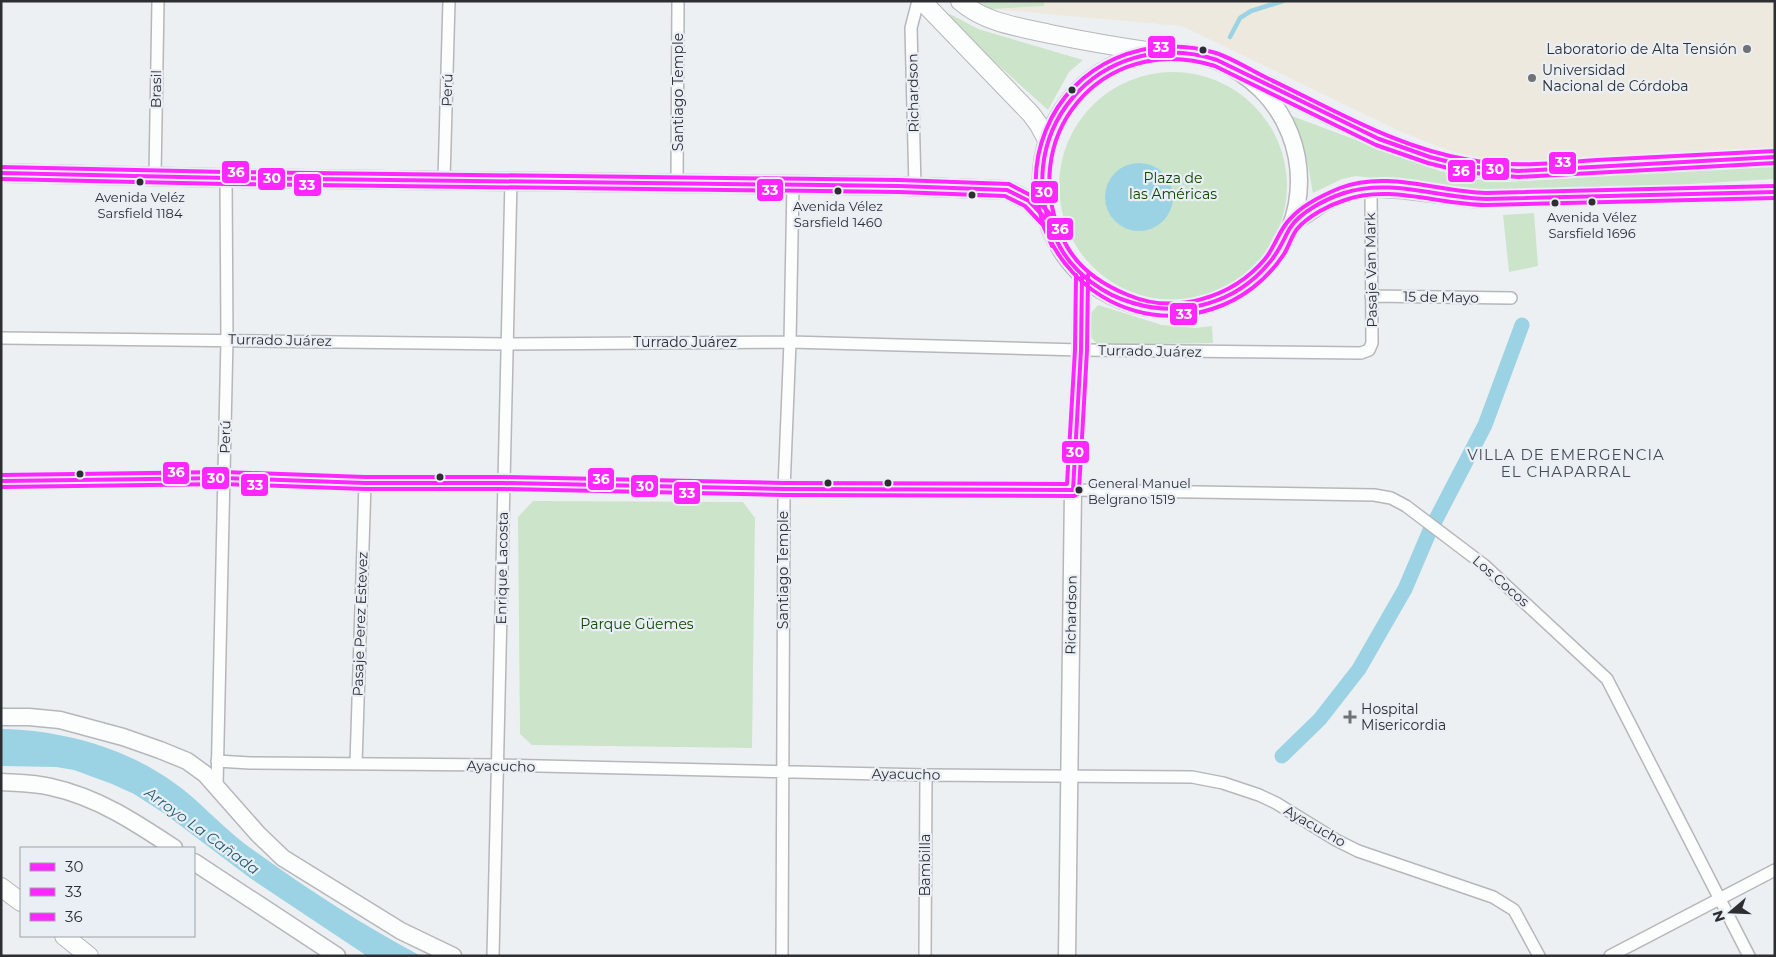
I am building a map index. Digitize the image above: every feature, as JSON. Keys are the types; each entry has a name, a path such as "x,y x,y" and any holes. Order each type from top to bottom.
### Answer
{"main road":[{"path":"920,1 1031,114 1047,140"},
{"path":"960,1 981,15 1013,26 1153,52"},
{"path":"1241,72 1267,94 1286,123 1297,155 1299,190 1292,223 1280,250 1261,273 1238,292 1210,304 1182,310 1152,309 1123,301 1102,290 1082,275 1062,250 1048,221 1043,194 1042,170 1047,140 1064,107 1081,86 1103,70 1127,58 1153,52 1176,51 1214,58 1344,123 1394,145 1437,160 1478,168 1518,171 1775,157"},
{"path":"1,173 226,178 444,179 915,186 1007,190 1029,201 1048,221"},
{"path":"1292,223 1323,203 1344,193 1370,188 1475,199 1775,192"},
{"name":"Richardson","path":"1067,956 1073,490 1081,350 1082,275"},
{"path":"1,717 60,720 123,737 187,761 205,774 217,786 258,834 283,858 401,931 453,956"},
{"path":"1,782 30,783 52,787 85,797 134,821 173,847"},
{"path":"195,863 337,956"},
{"path":"1,887 20,901"},
{"path":"65,937 89,956"}],"street":[{"name":"Brasil","path":"155,176 158,1"},
{"name":"Perú","path":"444,179 449,1"},
{"name":"Santiago Temple","path":"677,183 678,1"},
{"name":"Richardson","path":"915,186 911,28 920,1"},
{"name":"Perú","path":"217,786 227,339 226,178"},
{"name":"Enrique Lacosta","path":"493,956 511,180"},
{"name":"Santiago Temple","path":"782,956 784,489 790,342 793,184"},
{"name":"Pasaje Van Mark","path":"1369,350 1372,343 1370,188"},
{"name":"15 de Mayo","path":"1371,296 1511,298"},
{"name":"Turrado Juárez","path":"1,338 227,339 507,344 790,342 1081,350 1361,353 1369,350"},
{"name":"Los Cocos","path":"1,481 224,478 365,483 504,483 784,489 1073,490 1374,495 1391,498 1406,506 1484,564 1598,668 1607,679 1749,956"},
{"name":"Pasaje Perez Estevez","path":"356,764 365,483"},
{"name":"Ayacucho","path":"217,761 782,770 926,775 1192,777 1223,783 1259,795 1358,851 1504,902 1514,910 1539,956"},
{"name":"Bambilla","path":"925,956 926,775"},
{"path":"1610,956 1775,870"}],"shaded area":[{"name":"Universidad Nacional de Córdoba","path":"978,1 1775,1 1775,148 1517,165 1449,151 1397,130 1182,26 991,9"}],"green space":[{"path":"978,1 1044,1 1044,6 991,9"},
{"path":"950,14 978,29 1083,60 1069,72 1048,110 946,18"},
{"name":"Plaza de las Américas","path":"1173,72 1195,74 1217,81 1236,91 1254,105 1268,123 1278,142 1285,164 1287,186 1285,208 1278,230 1268,249 1254,267 1236,281 1217,291 1195,298 1173,300 1151,298 1129,291 1110,281 1092,267 1078,249 1068,230 1061,208 1059,186 1061,164 1068,142 1078,123 1092,105 1110,91 1129,81 1151,74"},
{"path":"1289,115 1440,171 1473,179 1508,182 1775,165 1775,179 1506,195 1356,176 1342,179 1313,193 1299,133"},
{"path":"1534,213 1538,266 1509,272 1503,215"},
{"path":"1098,305 1162,325 1195,328 1212,326 1213,343 1100,345 1091,336 1089,328 1089,315"},
{"name":"Parque Güemes","path":"533,501 743,502 755,518 752,748 532,745 520,734 518,517"}],"water":[{"path":"1146,163 1158,169 1167,178 1173,190 1171,210 1163,221 1146,231 1132,231 1115,221 1107,210 1105,190 1115,173 1126,165"},
{"name":"Arroyo La Cañada","path":"1,729 24,730 69,737 113,750 134,759 183,789 245,844 288,874 353,917 421,956 367,956 250,878 165,814 134,794 112,784 74,770 56,767 1,766"}],"waterway":[{"path":"1230,37 1240,18 1251,11 1283,1"},
{"path":"1434,523 1485,425 1522,325"},
{"path":"1282,756 1320,719 1359,669 1405,589 1431,528"}],"transit line":[{"name":"33","path":"1775,151 1534,164 1502,164 1470,160 1443,154 1391,137 1216,53 1190,48 1164,47 1139,50 1115,58 1093,71 1074,87 1058,107 1046,130 1036,169 1039,207 1051,242 1072,272 1101,295 1134,311 1172,316 1212,309 1243,294 1270,272 1286,251 1295,232 1302,224 1332,205 1362,196 1379,194 1415,196 1486,205 1775,198"},
{"name":"30","path":"1775,157 1518,171 1465,166 1430,157 1379,139 1217,60 1174,53 1134,58 1100,74 1072,98 1053,130 1043,166 1045,206 1060,247 1074,266 1091,282 1111,295 1133,303 1171,309 1207,304 1241,288 1256,277 1272,259 1290,228 1300,217 1329,199 1361,189 1397,188 1486,199 1775,192"},
{"name":"36","path":"1775,163 1518,177 1464,172 1428,163 1376,145 1215,66 1174,59 1136,64 1104,79 1078,102 1059,132 1050,166 1052,204 1065,243 1070,252 1092,275 1119,291 1146,301 1165,303 1183,303 1202,299 1220,293 1236,284 1252,273 1265,259 1286,223 1300,209 1340,188 1358,183 1394,181 1486,193 1775,186"},
{"name":"36","path":"1,167 226,172 899,180 1009,184 1034,197 1053,217 1064,240"},
{"name":"30","path":"1,173 226,178 899,186 1007,190 1029,201 1048,221 1058,243"},
{"name":"33","path":"1,179 226,184 899,192 1005,196 1025,206 1043,225 1052,246"},
{"name":"36","path":"1,475 224,472 365,477 504,477 784,483 1067,484 1075,350 1076,275"},
{"name":"30","path":"1,481 224,478 365,483 504,483 784,489 1073,490 1081,350 1082,275"},
{"name":"33","path":"1,487 224,484 365,489 504,489 784,495 1074,496 1078,494 1079,490 1087,350 1088,275"}],"place":[{"name":"Laboratorio de Alta Tensión","path":"1747,49"},
{"name":"Universidad Nacional de Córdoba","path":"1532,78"},
{"name":"Avenida Veléz Sarsfield 1184","path":"140,182"},
{"name":"Avenida Vélez Sarsfield 1460","path":"838,191"},
{"name":"Avenida Vélez Sarsfield 1696","path":"1592,202"},
{"name":"General Manuel Belgrano 1519","path":"1079,490"},
{"name":"Hospital Misericordia","path":"1350,717"}],"district":[{"name":"VILLA DE EMERGENCIA EL CHAPARRAL","path":"1566,464"}]}
